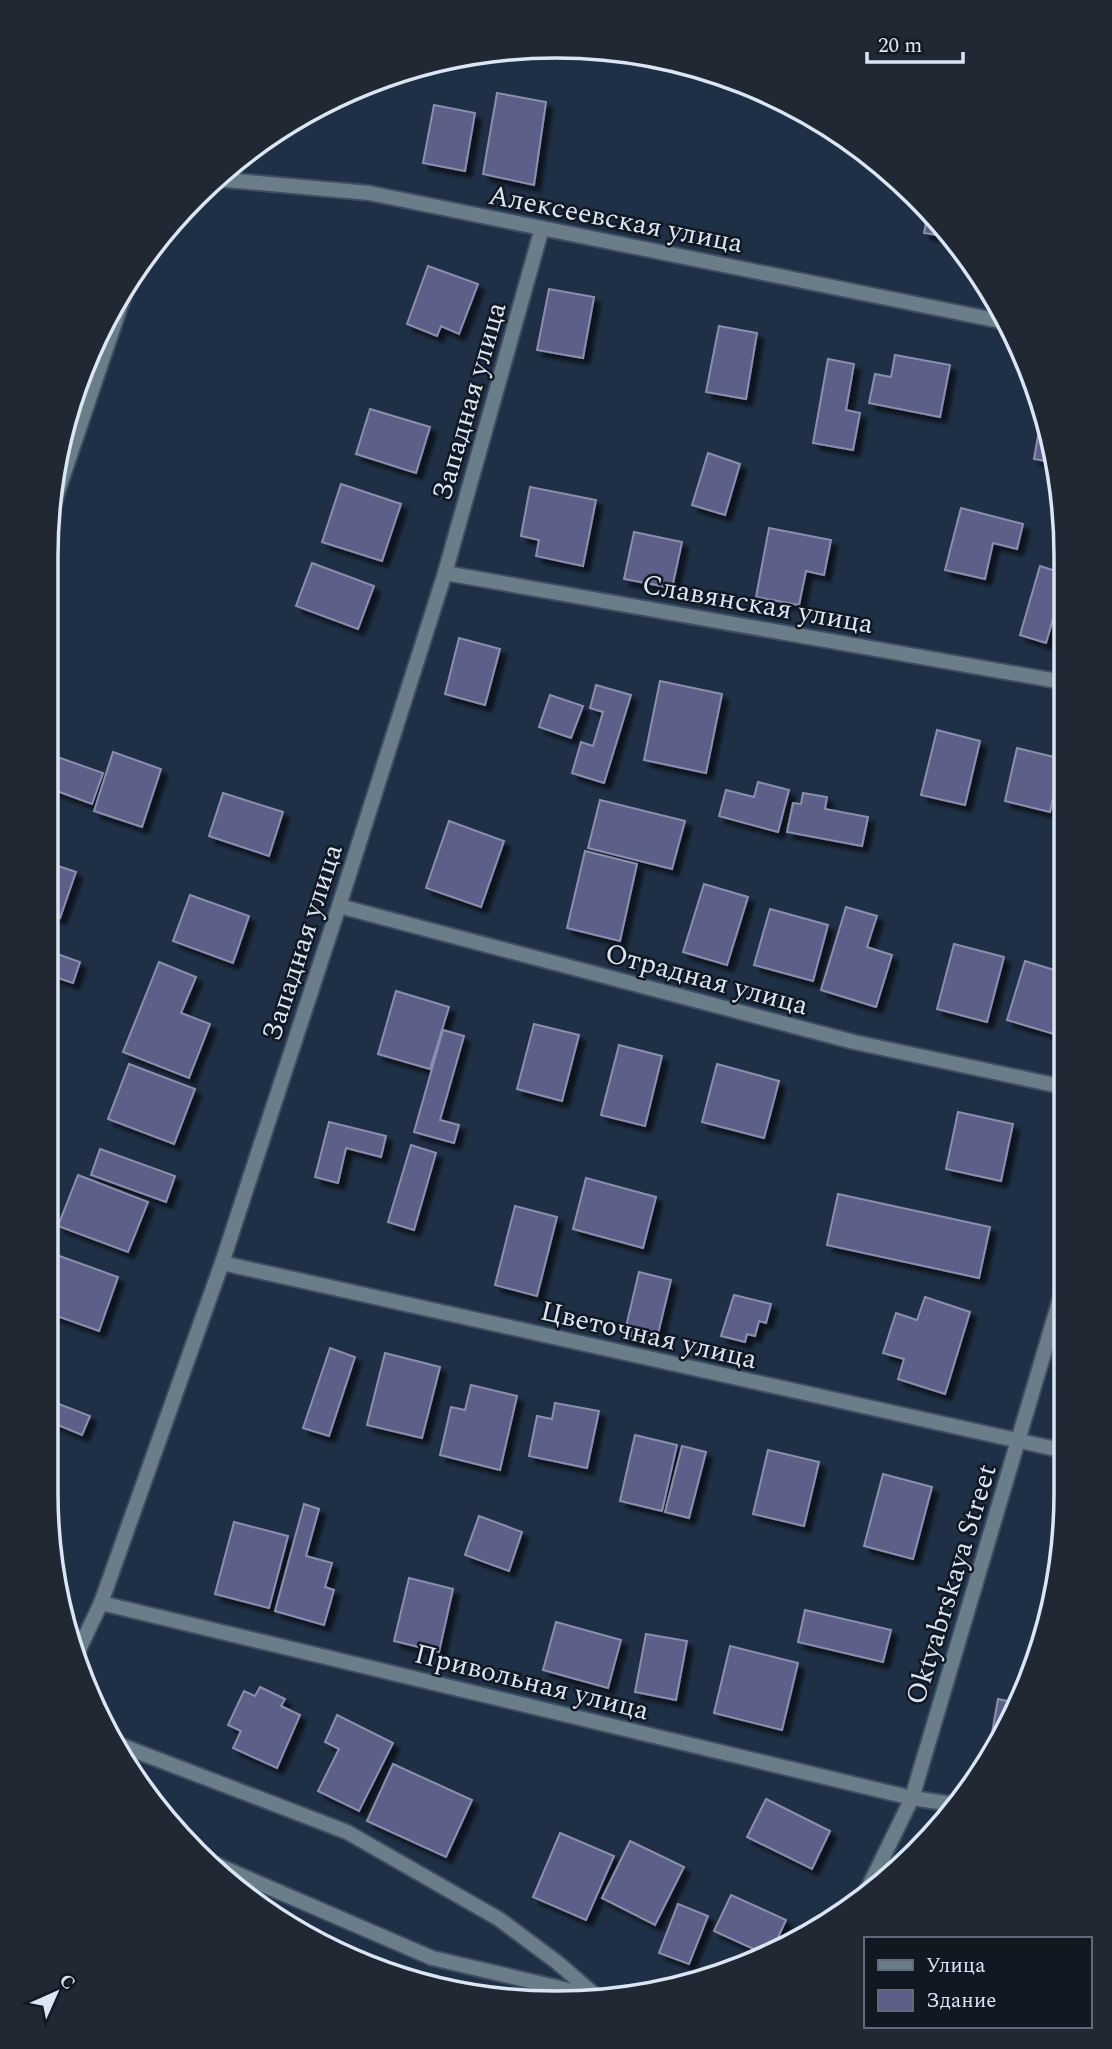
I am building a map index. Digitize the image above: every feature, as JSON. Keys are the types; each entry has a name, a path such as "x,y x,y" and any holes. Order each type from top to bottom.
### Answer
{"street":[{"name":"Алексеевская улица","path":"228,180 369,193 994,320"},
{"name":"Западная улица","path":"81,1644 101,1603 222,1263 339,906 445,573 542,228"},
{"path":"66,468 113,330"},
{"name":"Славянская улица","path":"445,573 1054,680"},
{"name":"Отрадная улица","path":"339,906 855,1042 1054,1085"},
{"name":"Цветочная улица","path":"222,1263 1054,1449"},
{"name":"Oktyabrskaya Street","path":"873,1877 912,1798 970,1596 1020,1443 1054,1321"},
{"name":"Привольная улица","path":"101,1603 912,1798 946,1803"},
{"path":"129,1748 346,1832 499,1919 590,1990"},
{"path":"234,1873 432,1958 568,1991"}],"building":[{"path":"497,93 546,102 534,185 483,174"},
{"path":"434,105 475,113 465,171 423,163"},
{"path":"926,222 937,235 924,233"},
{"path":"428,266 478,284 459,334 441,326 437,336 407,324"},
{"path":"549,289 594,297 583,358 537,350"},
{"path":"719,326 757,333 746,399 706,392"},
{"path":"895,355 950,365 940,417 869,403 875,374 891,377"},
{"path":"828,359 854,364 846,410 860,413 853,450 813,443"},
{"path":"370,409 430,427 416,473 356,454"},
{"path":"1038,433 1045,461 1034,459"},
{"path":"708,453 740,464 725,515 692,505"},
{"path":"341,484 401,504 382,561 322,542"},
{"path":"530,487 596,500 583,566 536,556 539,540 521,536"},
{"path":"961,508 1023,524 1017,549 993,543 985,579 945,570"},
{"path":"769,528 831,540 824,575 806,571 799,605 756,597"},
{"path":"634,532 682,542 672,588 624,579"},
{"path":"312,563 374,586 358,629 296,606"},
{"path":"1040,566 1054,570 1054,619 1046,643 1020,635"},
{"path":"459,638 500,649 485,705 445,694"},
{"path":"660,681 722,694 706,773 644,760"},
{"path":"596,685 631,695 604,783 572,773 581,742 593,746 603,712 590,708"},
{"path":"550,695 583,706 571,738 539,727"},
{"path":"937,730 980,741 965,805 921,795"},
{"path":"1017,748 1054,757 1054,794 1050,812 1005,801"},
{"path":"113,752 161,769 142,827 94,811"},
{"path":"58,757 103,773 92,804 58,791"},
{"path":"758,782 789,790 778,832 719,816 726,790 754,797"},
{"path":"223,793 283,812 269,856 209,836"},
{"path":"803,793 827,797 825,809 868,817 862,846 787,832 793,803 801,804"},
{"path":"600,800 685,821 672,869 588,848"},
{"path":"449,821 504,841 481,907 426,888"},
{"path":"585,851 637,864 620,941 567,928"},
{"path":"58,866 76,872 60,918 58,917"},
{"path":"704,884 748,897 727,965 683,952"},
{"path":"190,895 249,916 233,963 173,941"},
{"path":"846,907 877,916 867,947 892,955 876,1007 821,990"},
{"path":"770,909 828,925 813,981 754,965"},
{"path":"954,944 1004,957 987,1022 937,1009"},
{"path":"58,954 80,962 73,983 58,978"},
{"path":"1025,961 1054,970 1054,1034 1007,1020"},
{"path":"159,962 196,977 181,1013 210,1024 189,1078 123,1052"},
{"path":"396,991 449,1007 430,1069 378,1054"},
{"path":"534,1024 579,1035 562,1101 517,1089"},
{"path":"443,1030 464,1036 440,1120 459,1125 454,1143 414,1132"},
{"path":"619,1045 662,1056 645,1126 601,1115"},
{"path":"129,1064 195,1089 174,1144 108,1119"},
{"path":"717,1064 779,1081 764,1138 702,1122"},
{"path":"958,1112 1013,1124 1001,1181 946,1169"},
{"path":"329,1122 386,1136 381,1157 346,1148 338,1183 315,1177"},
{"path":"411,1145 436,1153 414,1230 388,1222"},
{"path":"100,1149 175,1176 166,1202 91,1175"},
{"path":"78,1175 148,1202 128,1252 58,1226"},
{"path":"586,1178 656,1197 643,1248 573,1229"},
{"path":"838,1194 990,1227 979,1278 827,1245"},
{"path":"515,1206 557,1217 537,1296 495,1285"},
{"path":"58,1256 118,1277 99,1331 58,1316"},
{"path":"639,1272 671,1280 656,1342 624,1335"},
{"path":"734,1295 771,1304 766,1323 759,1321 755,1336 747,1334 745,1342 721,1336"},
{"path":"925,1297 970,1312 945,1394 898,1379 904,1359 883,1353 896,1313 917,1320"},
{"path":"330,1348 355,1357 329,1436 303,1428"},
{"path":"385,1353 440,1367 422,1438 367,1425"},
{"path":"471,1385 517,1396 500,1470 440,1455 451,1407 465,1410"},
{"path":"555,1403 599,1411 587,1468 529,1456 537,1416 552,1419"},
{"path":"58,1404 90,1416 82,1435 58,1425"},
{"path":"635,1435 677,1445 662,1511 620,1501"},
{"path":"682,1446 706,1452 689,1518 665,1512"},
{"path":"768,1450 819,1462 804,1526 753,1514"},
{"path":"883,1474 932,1487 913,1559 864,1546"},
{"path":"304,1504 319,1509 306,1556 332,1563 325,1587 334,1590 324,1625 275,1611"},
{"path":"479,1516 522,1532 509,1571 465,1555"},
{"path":"234,1522 288,1536 269,1608 215,1594"},
{"path":"409,1578 453,1589 439,1652 394,1641"},
{"path":"805,1610 891,1630 883,1662 798,1642"},
{"path":"556,1622 621,1640 608,1688 543,1670"},
{"path":"646,1634 687,1641 676,1700 635,1692"},
{"path":"730,1646 798,1663 782,1730 714,1713"},
{"path":"260,1687 285,1699 281,1706 300,1715 277,1768 233,1748 241,1731 228,1725 244,1691 255,1696"},
{"path":"998,1699 1008,1701 1003,1713 992,1733"},
{"path":"337,1715 393,1743 359,1811 318,1791 339,1749 325,1742"},
{"path":"393,1764 472,1800 446,1857 367,1821"},
{"path":"766,1799 830,1831 812,1869 747,1837"},
{"path":"560,1833 614,1856 586,1920 533,1897"},
{"path":"630,1841 684,1867 655,1925 602,1898"},
{"path":"731,1895 786,1920 777,1939 755,1949 714,1931"},
{"path":"678,1904 708,1916 689,1964 659,1953"}]}
